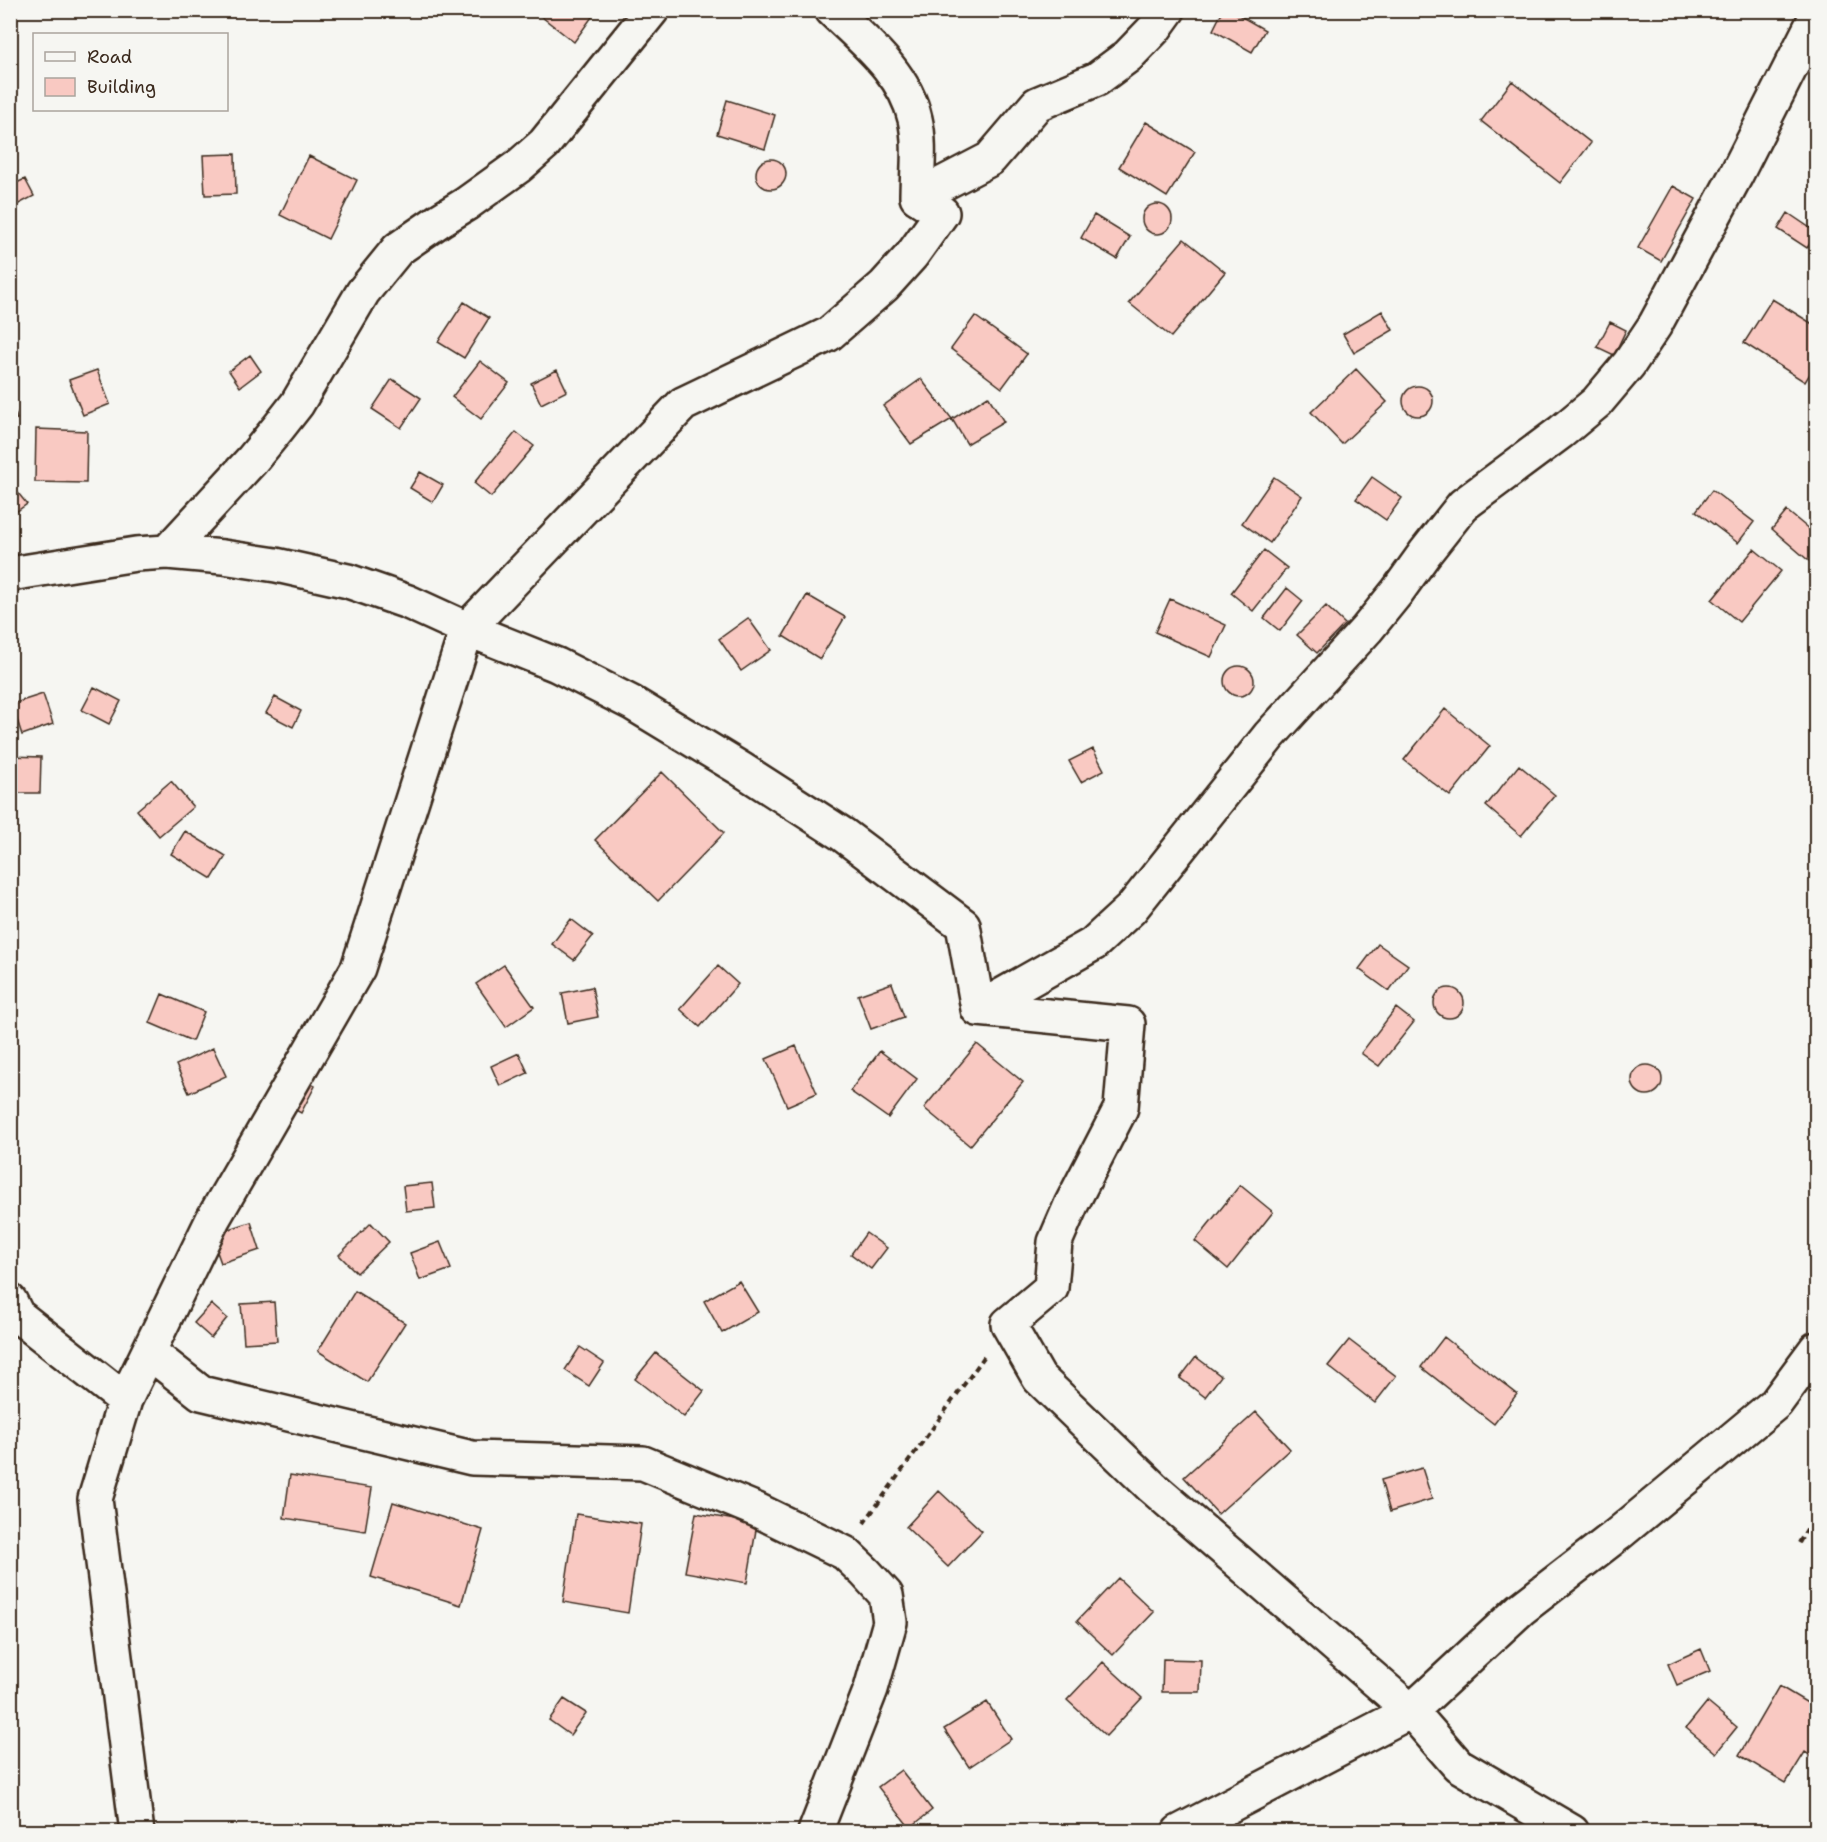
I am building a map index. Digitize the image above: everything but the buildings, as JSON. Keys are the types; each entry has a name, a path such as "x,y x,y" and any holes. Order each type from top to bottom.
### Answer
{"street":[{"path":"167,552 252,460 297,404 363,292 398,249 519,166 544,144 652,10"},
{"path":"832,10 888,65 907,96 915,118 917,137 917,197"},
{"path":"917,197 990,159 1037,104 1097,79 1128,56 1155,28 1168,10"},
{"path":"978,1009 1093,944 1131,909 1269,736 1367,629 1463,505 1597,402 1629,364 1655,325 1736,175 1816,17"},
{"path":"137,1832 95,1499 125,1400 213,1220 358,968 467,629 683,404 829,334 884,286 912,255 942,213 917,197"},
{"path":"10,574 136,554 167,552 224,556 348,581 408,602 556,665 632,703 741,769 851,841 963,925 978,1009"},
{"path":"978,1009 1128,1024 1121,1108 1071,1205 1055,1242 1051,1288 1008,1324 1039,1378 1152,1487 1411,1711 1458,1765 1572,1832"},
{"path":"13,1311 125,1400"},
{"path":"1179,1832 1411,1711 1521,1609 1617,1535 1776,1403 1816,1350"},
{"path":"149,1352 201,1394 472,1458 643,1463 757,1510 845,1553 886,1595 890,1622 871,1689 815,1832"}],"path":[{"path":"845,1553 870,1513 1008,1324"},
{"path":"1799,1543 1816,1513"}]}
